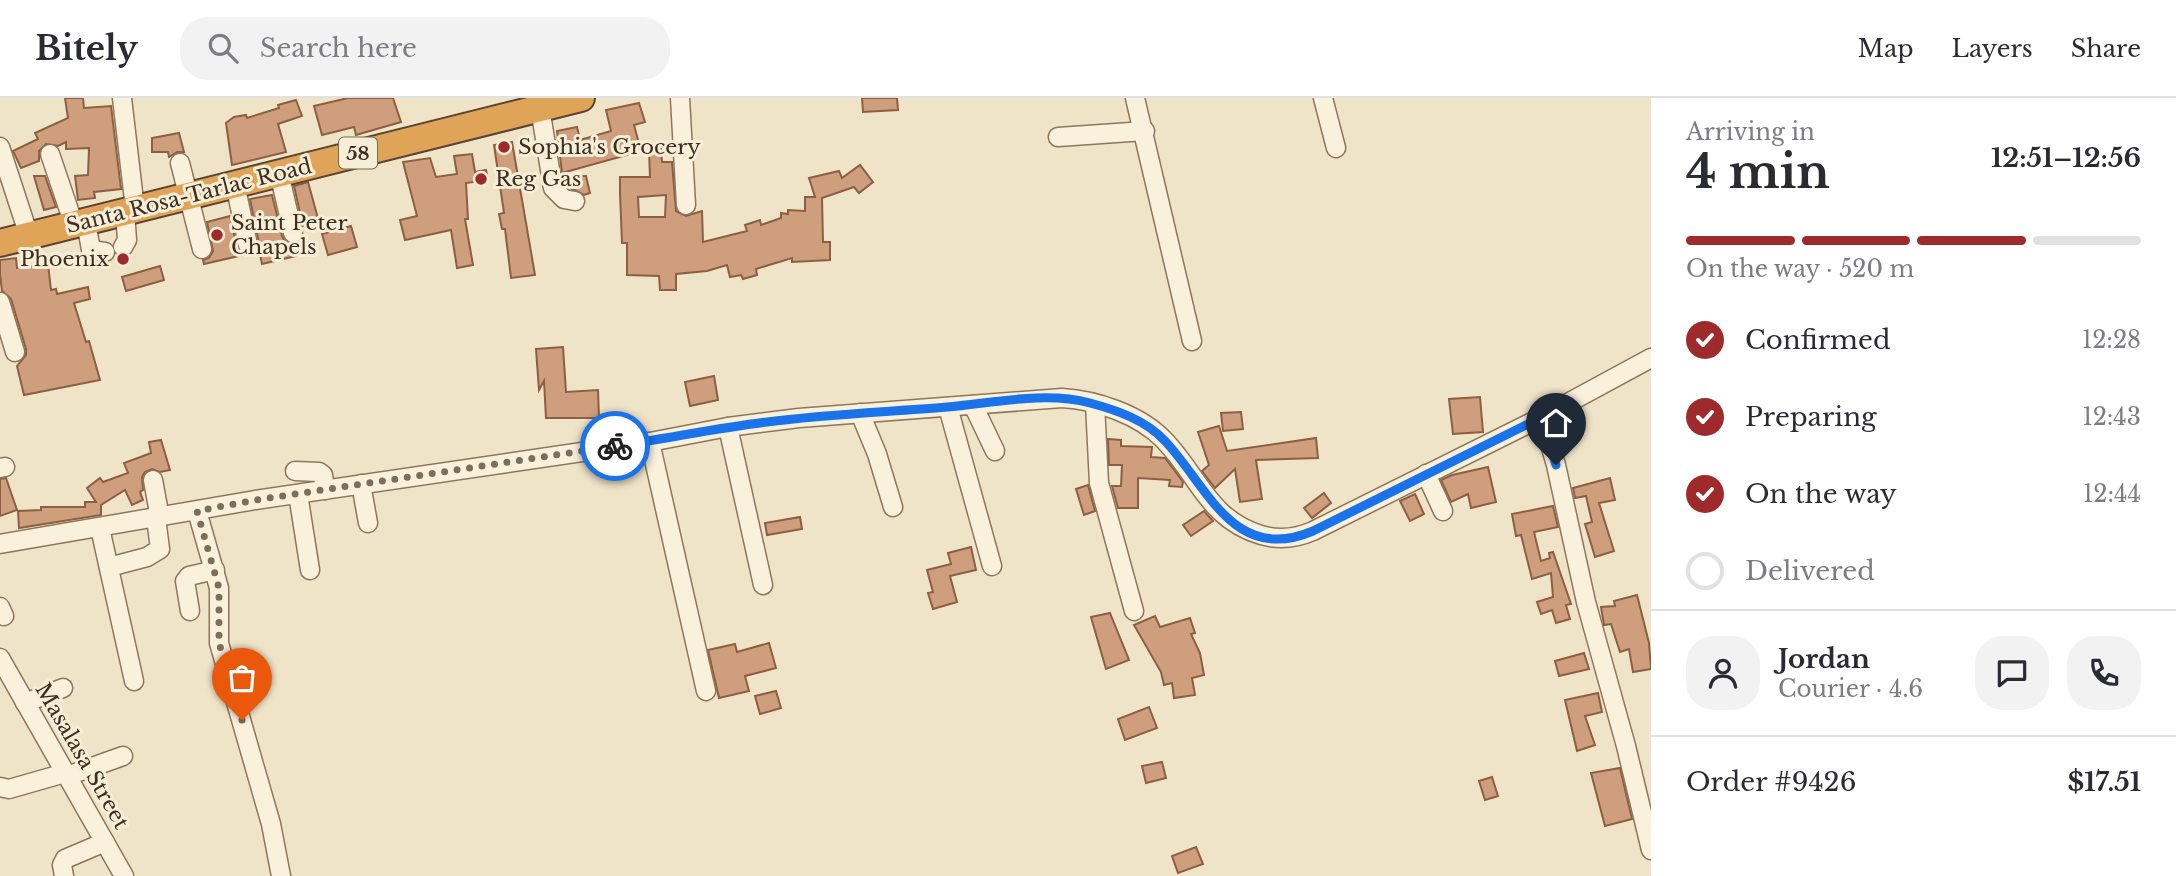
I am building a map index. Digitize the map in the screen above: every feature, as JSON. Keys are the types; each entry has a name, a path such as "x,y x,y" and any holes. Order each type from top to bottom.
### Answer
{"highway":[{"name":"Santa Rosa-Tarlac Road","path":"0,243 581,98"}],"street":[{"path":"122,98 130,211 127,240 123,247"},
{"path":"680,98 686,205"},
{"path":"1135,98 1192,341"},
{"path":"1323,98 1336,148"},
{"path":"540,108 553,188 564,199 575,201"},
{"path":"1058,137 1144,131"},
{"path":"0,147 29,236"},
{"path":"50,153 91,250 105,252"},
{"path":"180,163 202,249"},
{"path":"279,173 293,233"},
{"path":"235,184 248,246"},
{"path":"0,302 15,352"},
{"path":"0,544 360,484 650,442 728,427 860,413 1062,398 1095,404 1126,415 1152,430 1165,440 1219,511 1241,528 1268,537 1285,538 1307,533 1542,417 1651,358"},
{"path":"1095,404 1100,483 1134,611"},
{"path":"973,405 995,451"},
{"path":"948,407 992,566"},
{"path":"860,413 877,454 893,507"},
{"path":"1542,417 1556,465 1586,602 1651,850"},
{"path":"728,427 763,585"},
{"path":"650,442 706,691"},
{"path":"295,471 319,472 323,475 325,491"},
{"path":"1426,474 1443,510"},
{"path":"109,567 147,557 160,549 153,480"},
{"path":"360,484 368,523"},
{"path":"298,494 310,570"},
{"path":"197,511 215,570 220,600 219,643 271,824 281,876"},
{"path":"100,528 134,681"},
{"path":"190,611 185,581 190,576 215,570"},
{"name":"Masalasa Street","path":"0,657 124,876"},
{"path":"25,703 63,688"},
{"path":"0,788 9,789 66,775 123,756"},
{"path":"64,876 62,865 65,859 105,842"}],"building":[{"path":"65,98 83,98 84,108 111,106 121,189 94,192 95,198 78,200 75,176 88,175 89,148 66,149 66,142 58,146 46,144 39,151 39,161 21,168 13,151 38,139 35,133 68,118"},
{"path":"348,98 393,98 401,122 356,135 354,127 322,135 314,106"},
{"path":"862,98 897,98 898,110 863,112"},
{"path":"296,100 302,116 278,124 286,152 232,165 226,123 234,117 246,115 247,118"},
{"path":"639,103 645,122 634,125 641,151 562,173 557,131 577,127 580,140 611,131 606,110"},
{"path":"179,133 184,152 177,152 169,157 168,152 152,152 152,138"},
{"path":"512,142 535,275 511,278 505,229 502,229 499,214 504,213 494,145"},
{"path":"661,149 662,162 672,162 676,211 686,216 702,211 703,242 747,231 745,225 760,220 761,225 781,218 781,213 788,214 788,210 805,211 805,197 815,197 809,178 839,171 842,178 860,165 873,182 859,193 854,187 822,198 823,242 830,242 830,260 792,262 792,258 756,269 757,275 743,279 741,275 730,277 727,265 707,271 676,274 676,290 660,290 659,276 627,275 627,243 622,243 620,177 650,177 649,150","holes":["666,195 665,217 639,217 638,197"]},
{"path":"472,154 475,172 486,170 488,180 466,183 468,219 465,219 473,265 457,268 451,230 405,240 400,220 417,216 403,162 430,158 436,177 457,174 454,156"},
{"path":"34,176 45,176 56,207 44,210"},
{"path":"563,176 586,176 590,193 584,195 570,188"},
{"path":"308,182 319,222 303,226 294,186"},
{"path":"272,195 282,236 285,241 293,244 296,256 262,264 259,250 257,251 259,243 250,199"},
{"path":"230,216 237,247 243,255 204,264 203,260 209,258 213,251 207,222"},
{"path":"351,226 357,247 328,255 322,234"},
{"path":"16,258 17,268 48,264 51,290 56,289 57,294 88,287 90,299 74,303 100,380 24,395 17,366 26,355 26,349 11,299 2,291 0,275 0,260"},
{"path":"160,266 164,280 126,291 122,277"},
{"path":"563,347 566,392 598,390 599,418 546,418 544,381 539,390 536,349"},
{"path":"714,376 718,400 690,406 685,382"},
{"path":"1480,397 1483,432 1453,434 1449,399"},
{"path":"1241,412 1243,429 1223,431 1221,413"},
{"path":"1219,426 1227,451 1316,438 1318,458 1256,460 1262,499 1240,502 1235,469 1215,488 1202,471 1209,465 1198,432"},
{"path":"1108,439 1121,440 1121,446 1152,447 1151,457 1165,458 1183,482 1182,487 1169,486 1170,480 1138,478 1138,508 1118,508 1112,486 1121,486 1122,465 1109,465"},
{"path":"161,440 170,470 160,472 152,469 145,472 142,477 143,490 140,492 143,500 132,505 125,490 101,505 101,515 19,528 18,511 41,510 41,507 85,507 85,502 96,502 87,488 100,478 103,482 128,473 124,463 151,453 149,442"},
{"path":"1488,467 1496,502 1471,508 1468,494 1451,502 1441,480"},
{"path":"6,478 17,510 0,516 0,479"},
{"path":"1610,478 1615,500 1599,503 1614,551 1595,557 1585,524 1592,522 1586,496 1575,498 1573,488"},
{"path":"1088,485 1095,511 1084,515 1076,489"},
{"path":"1324,493 1331,503 1312,518 1304,508"},
{"path":"1415,494 1424,514 1410,521 1400,501"},
{"path":"1553,506 1558,527 1534,532 1541,561 1550,558 1549,553 1553,552 1571,604 1566,605 1570,619 1556,623 1552,610 1541,614 1537,602 1553,597 1551,573 1532,579 1521,535 1516,536 1512,514"},
{"path":"1204,511 1213,521 1191,536 1183,525"},
{"path":"800,517 802,529 767,535 765,523"},
{"path":"971,547 976,570 950,576 957,602 933,609 928,593 933,592 927,570 951,564 948,553"},
{"path":"1637,595 1649,643 1651,669 1633,672 1629,649 1620,652 1611,624 1604,625 1601,607 1615,606 1614,601"},
{"path":"1110,613 1129,660 1106,669 1091,617"},
{"path":"1155,616 1160,627 1190,618 1195,633 1191,634 1200,653 1204,675 1192,678 1195,695 1174,698 1172,683 1164,685 1161,672 1134,625"},
{"path":"769,643 776,668 745,676 749,691 719,698 708,650 735,644 737,652"},
{"path":"1584,653 1589,669 1559,676 1555,661"},
{"path":"776,691 781,708 760,714 755,696"},
{"path":"1598,693 1602,712 1585,716 1595,745 1577,751 1565,700"},
{"path":"1149,707 1157,728 1125,740 1118,719"},
{"path":"1162,762 1166,778 1146,783 1142,766"},
{"path":"1620,768 1632,819 1605,826 1591,773"},
{"path":"1492,777 1498,796 1485,800 1479,781"},
{"path":"1196,847 1203,864 1178,873 1172,856"}],"way so far":[{"path":"242,720 219,643 219,588 197,511 503,461 615,446"}],"place":[{"name":"Sophia's Grocery","path":"504,147"},
{"name":"Reg Gas","path":"481,179"},
{"name":"Saint Peter Chapels","path":"217,235"},
{"name":"Phoenix","path":"123,259"}],"route":[{"path":"615,446 799,418 1016,400 1074,399 1115,410 1141,422 1165,440 1213,506 1241,528 1276,538 1313,531 1542,417 1556,465"}]}
